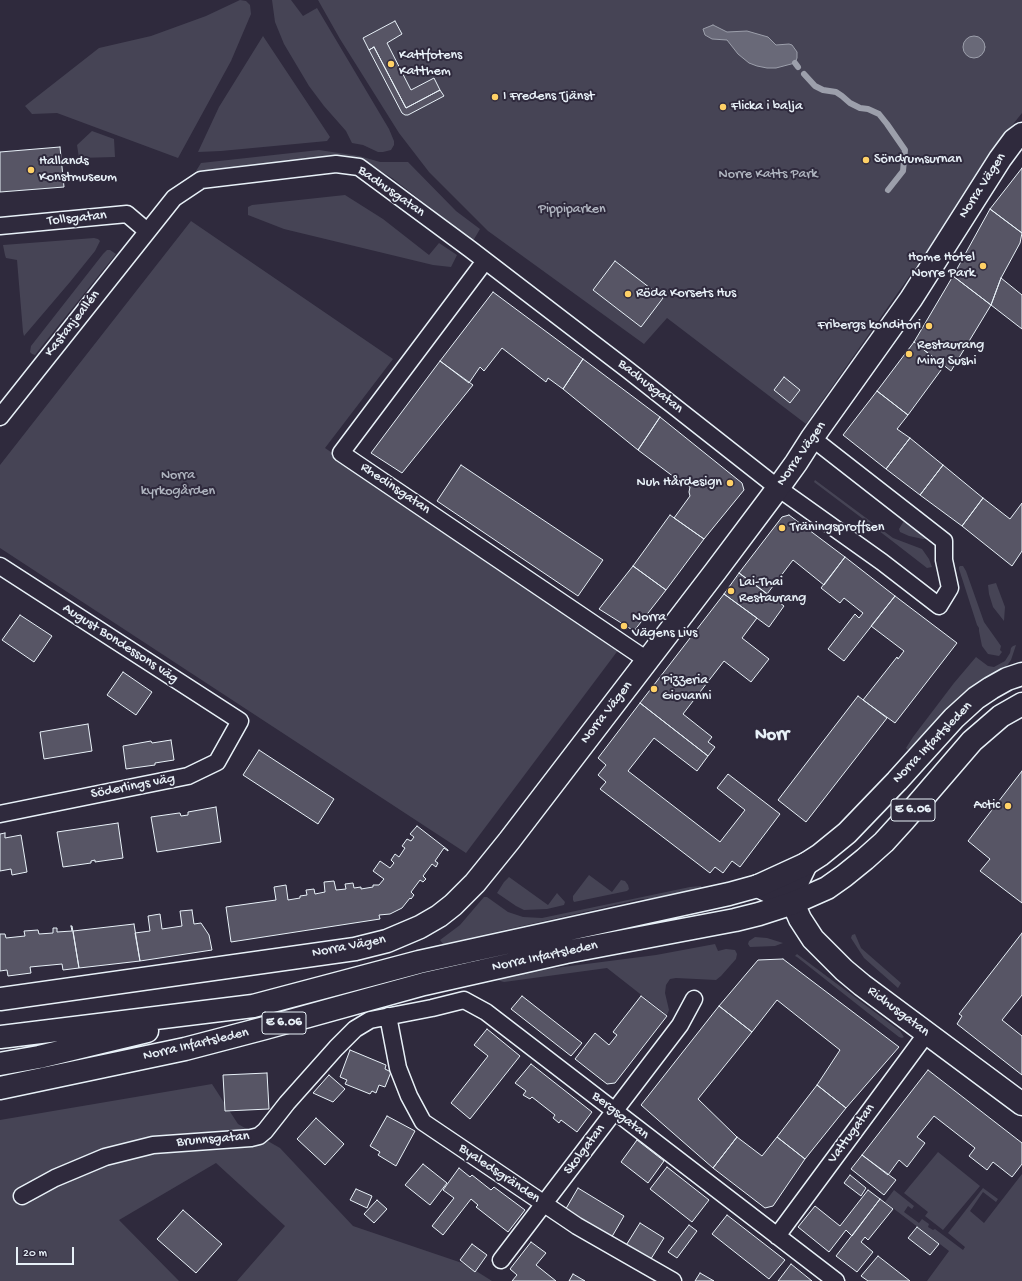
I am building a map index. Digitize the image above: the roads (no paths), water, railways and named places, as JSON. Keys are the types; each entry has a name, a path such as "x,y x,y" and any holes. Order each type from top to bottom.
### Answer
{"main road":[{"name":"Norra Vägen","path":"0,999 355,949 387,941 420,927 439,916 453,905 475,883 716,572 778,488 911,299 1000,158 1014,140 1022,134"},
{"name":"Norra Infartsleden","path":"0,1037 253,1006 419,962 729,894 758,886 820,856 847,833 954,718 976,698 1007,679 1022,674"},
{"name":"Norra Infartsleden","path":"0,1088 192,1047 424,984 566,952 735,920 759,914 793,902 827,888 865,859 884,842 904,820 972,741 1001,716 1022,704"},
{"path":"758,886 793,902 794,888 806,864"},
{"name":"Ridhusgatan","path":"793,902 800,919 813,939 862,985 1022,1104"},
{"path":"0,1064 39,1057 253,1006"}],"street":[{"name":"Badhusgatan","path":"147,231 174,198 201,180 336,164 360,167 628,370 778,488 882,562 939,606 950,588 944,560 944,541 812,438"},
{"name":"Tollsgatan","path":"0,226 127,214 147,231"},
{"name":"Kastanjeallén","path":"0,417 147,231"},
{"name":"Rhedinsgatan","path":"486,261 341,453 647,660"},
{"name":"August Bondessons väg","path":"0,566 240,721"},
{"name":"Söderlings väg","path":"0,814 188,776 218,762 240,721"},
{"name":"Skolgatan","path":"501,1260 680,1025 694,999"},
{"name":"Bergsgatan","path":"388,1016 432,1008 464,1000 486,1012 614,1112 836,1281"},
{"name":"Brunnsgatan","path":"22,1196 55,1178 112,1155 153,1145 251,1138 259,1136 265,1131 336,1048 355,1029 370,1020 388,1016"},
{"name":"Byaledsgränden","path":"388,1016 398,1068 409,1096 423,1122 577,1226 673,1281"},
{"name":"Vattugatan","path":"777,1236 926,1033"}],"water":[{"path":"713,25 727,32 747,31 768,37 776,45 792,45 797,52 795,63 776,68 767,68 749,63 738,54 727,40 712,39 705,35 703,29"},
{"path":"974,36 982,39 985,47 982,55 974,58 966,55 963,47 966,39"}],"waterway":[{"path":"795,63 798,67"},
{"path":"804,74 815,86 823,90 836,92 850,103 879,114 887,124 905,150 903,171 888,190"}],"place":[{"name":"Kattfotens Katthem","path":"391,64"},
{"name":"I Fredens Tjänst","path":"495,97"},
{"name":"Flicka i balja","path":"723,107"},
{"name":"Söndrumsurnan","path":"866,160"},
{"name":"Hallands Konstmuseum","path":"31,170"},
{"name":"Home Hotel Norre Park","path":"983,266"},
{"name":"Röda Korsets Hus","path":"628,294"},
{"name":"Fribergs konditori","path":"929,326"},
{"name":"Restaurang Ming Sushi","path":"909,354"},
{"name":"Nuh Hårdesign","path":"730,483"},
{"name":"Träningsproffsen","path":"782,528"},
{"name":"Lai-Thai Restaurang","path":"731,591"},
{"name":"Norra Vägens Livs","path":"624,626"},
{"name":"Pizzeria Giovanni","path":"654,689"},
{"name":"Actic","path":"1008,806"}],"district":[{"name":"Norr","path":"772,736"}],"park label":[{"name":"Norre Katts Park","path":"768,175"},
{"name":"Pippiparken","path":"572,210"},
{"name":"Norra kyrkogården","path":"178,484"}]}
